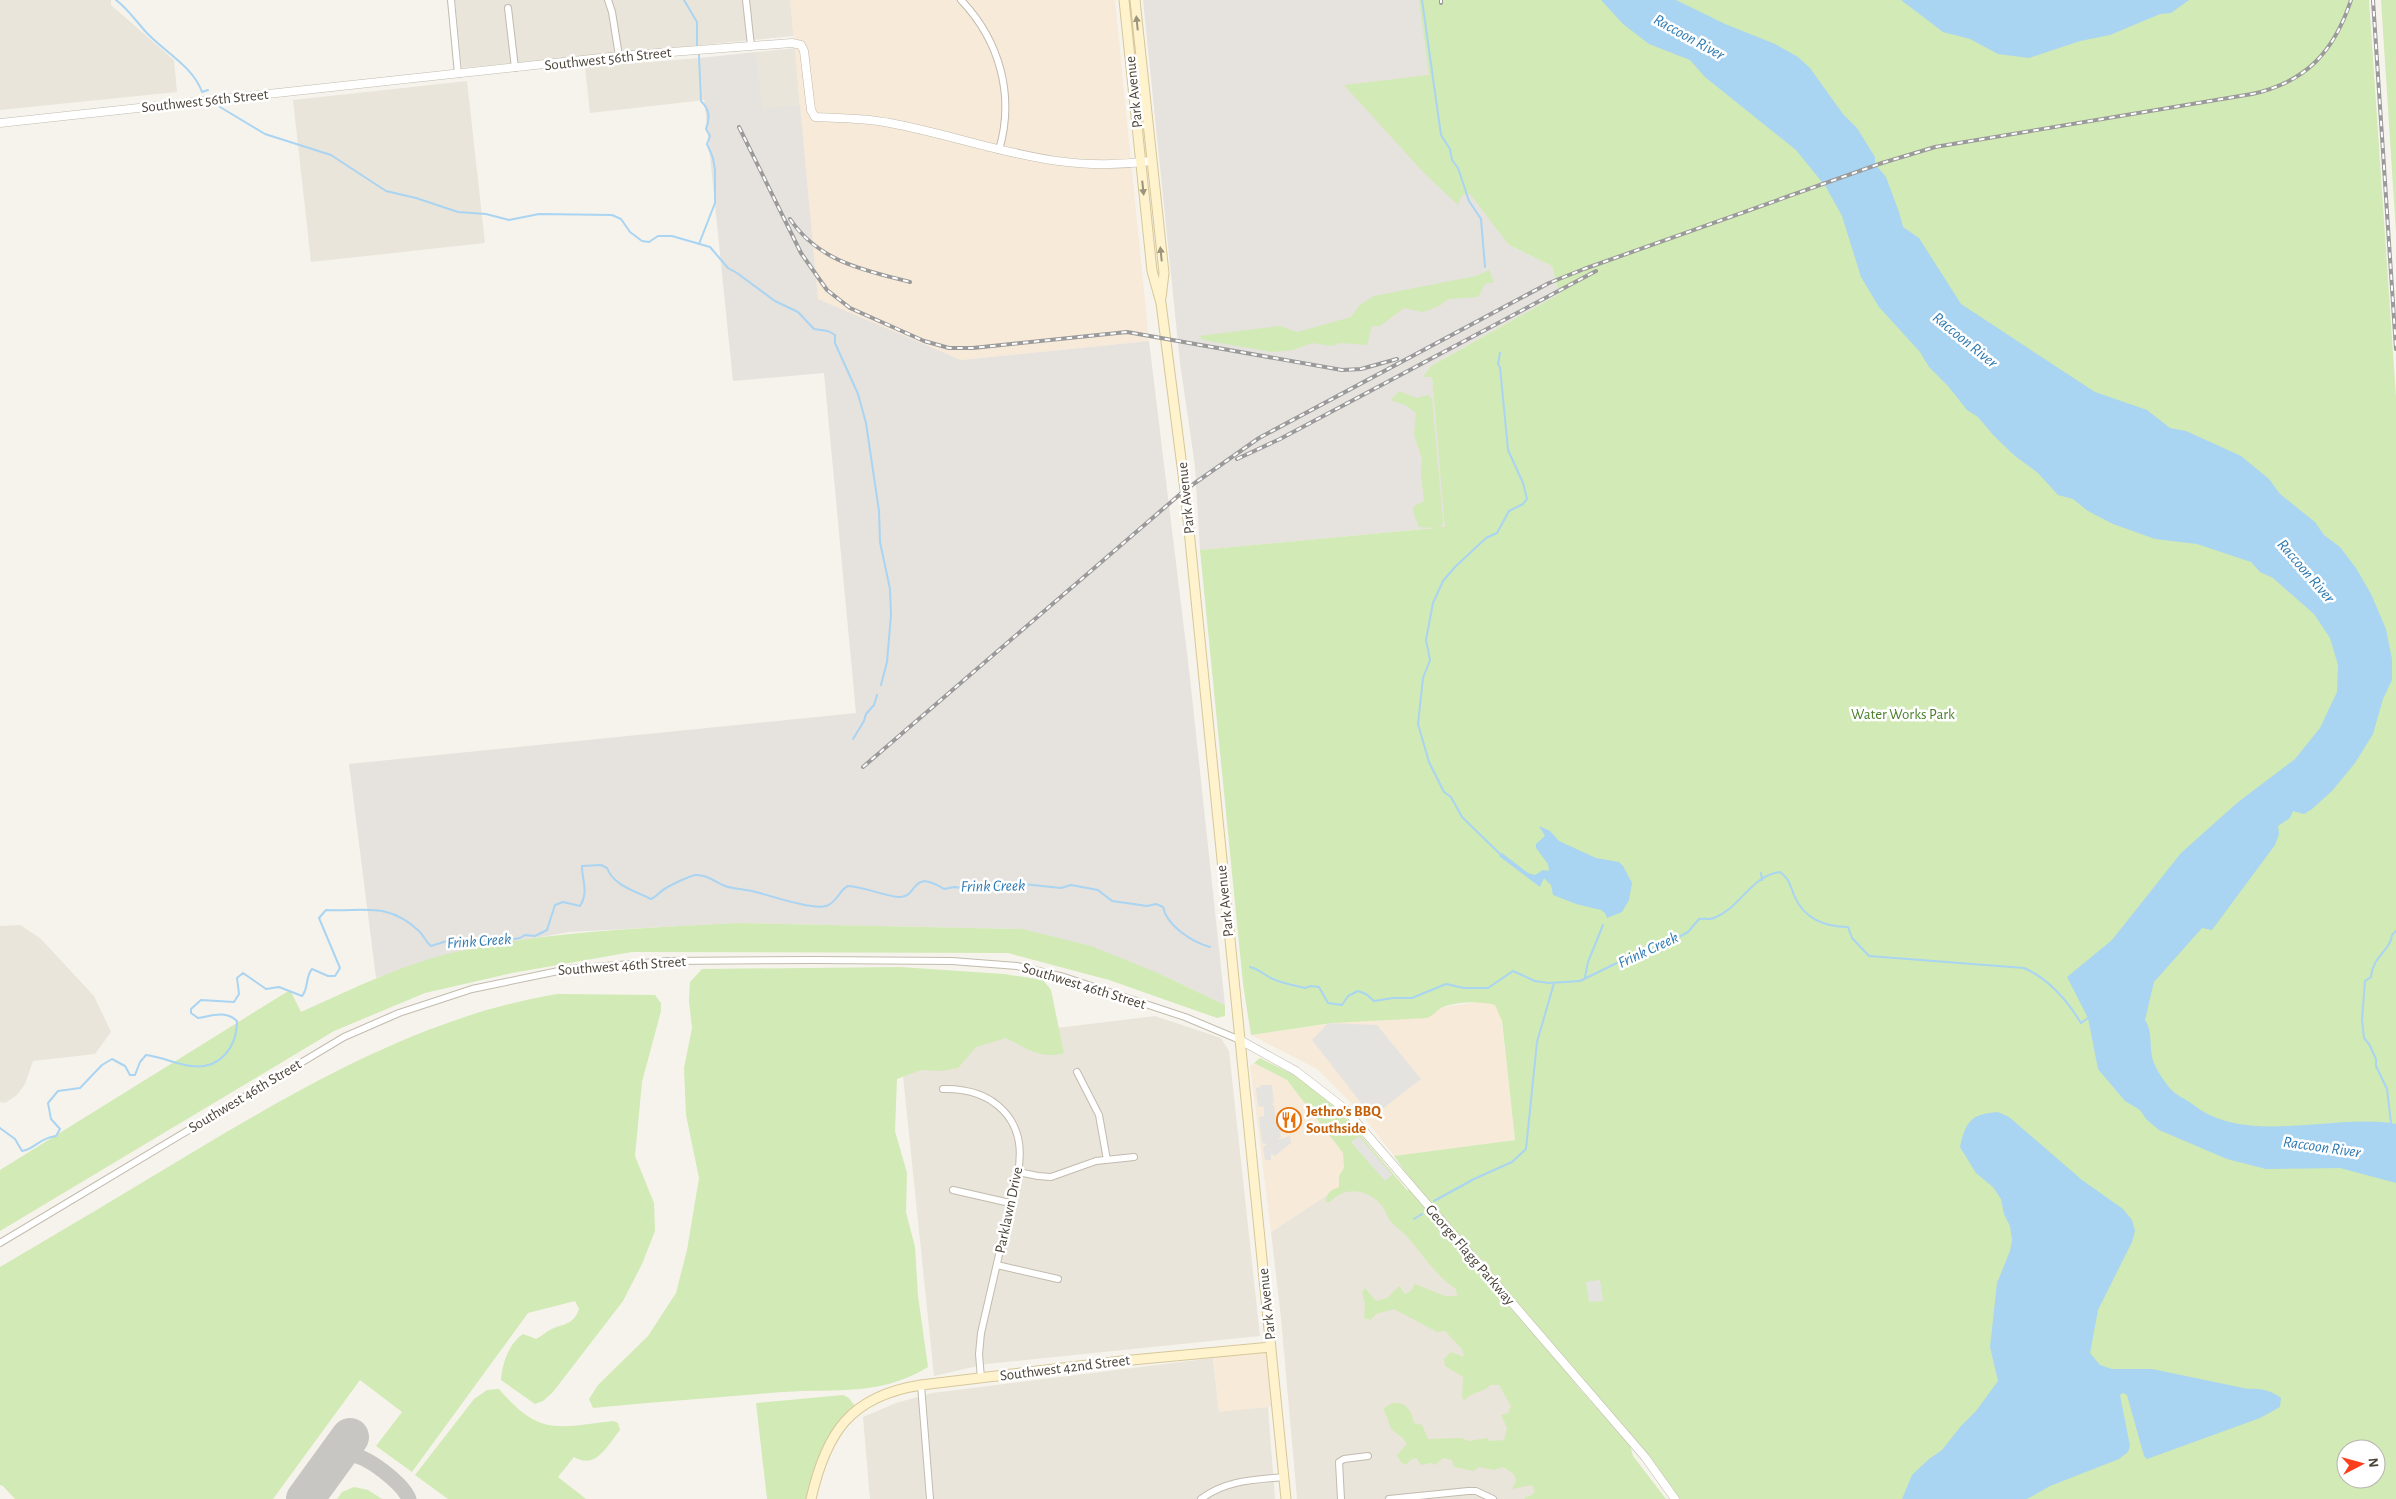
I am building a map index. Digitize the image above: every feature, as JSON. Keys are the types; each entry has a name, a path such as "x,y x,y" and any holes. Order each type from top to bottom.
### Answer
{"main road":[{"name":"Park Avenue","path":"1124,0 1152,271 1160,303 1185,490 1286,1499"},
{"name":"Park Avenue","path":"1135,0 1164,273 1160,303"},
{"name":"Southwest 42nd Street","path":"811,1499 825,1450 843,1424 864,1405 889,1392 921,1385 1121,1361 1271,1347"}],"street":[{"path":"451,0 458,74"},
{"path":"608,0 612,12 619,56"},
{"path":"746,0 751,46"},
{"path":"962,0 988,36 1003,76 1006,117 999,150"},
{"path":"508,8 515,68"},
{"name":"Southwest 56th Street","path":"0,123 619,56 792,43 801,46 804,51 811,110 815,117 849,117 889,122 999,150 1065,163 1108,166 1151,161"},
{"name":"Southwest 46th Street","path":"0,1243 344,1037 399,1013 440,998 504,980 568,969 668,961 952,961 1017,966 1064,977 1185,1017 1240,1040"},
{"name":"George Flagg Parkway","path":"1240,1040 1296,1071 1345,1109 1639,1449 1675,1499"},
{"path":"1077,1072 1099,1115 1107,1160"},
{"name":"Parklawn Drive","path":"943,1089 962,1089 980,1094 1002,1108 1010,1119 1020,1150 1018,1172 980,1344 981,1378"},
{"path":"1018,1172 1038,1176 1051,1176 1063,1174 1085,1164 1134,1157"},
{"path":"953,1190 1010,1203"},
{"path":"997,1265 1058,1279"},
{"path":"921,1385 930,1499"},
{"path":"1341,1499 1339,1462 1344,1459 1368,1456"},
{"path":"1200,1499 1223,1486 1239,1481 1284,1476"},
{"path":"1389,1499 1476,1491 1493,1499"}],"shaded area":[{"path":"0,0 111,0 111,5 174,60 177,92 0,110"},
{"path":"455,0 790,0 794,36 462,68"},
{"path":"790,0 1115,0 1149,341 961,360 818,299"},
{"path":"1143,0 1433,0 1509,245 1552,266 1559,294 1431,366 1446,527 1200,550 1195,466 1180,363"},
{"path":"795,48 800,105 763,109 756,52"},
{"path":"756,52 763,108 800,105 818,299 961,360 1149,341 1190,678 1225,1005 1158,973 1022,929 737,923 570,932 463,950 376,978 349,764 856,713 824,373 733,381 700,58"},
{"path":"700,58 705,100 590,113 585,67"},
{"path":"467,81 485,243 311,262 293,100"},
{"path":"20,925 40,938 94,996 111,1032 95,1054 33,1061 25,1084 17,1095 5,1103 0,1102 0,926"},
{"path":"1499,999 1515,1140 1394,1156 1359,1111 1317,1069 1251,1035"},
{"path":"1155,1016 1221,1038 1229,1051 1260,1336 986,1364 934,1376 900,1047"},
{"path":"1328,1023 1377,1025 1421,1079 1372,1117 1312,1040"},
{"path":"1254,1063 1287,1080 1359,1174 1271,1232 1250,1066"},
{"path":"1261,1085 1272,1085 1274,1103 1269,1104 1274,1105 1276,1122 1280,1122 1281,1137 1277,1140 1290,1136 1291,1143 1275,1156 1271,1153 1271,1160 1265,1160 1263,1147 1267,1144 1262,1143 1259,1117 1264,1116 1264,1107 1258,1106 1256,1088"},
{"path":"1359,1136 1392,1175 1385,1181 1351,1142"},
{"path":"1359,1174 1635,1499 1297,1499 1281,1318 1271,1232"},
{"path":"1600,1280 1603,1301 1589,1302 1586,1282"},
{"path":"1271,1347 1277,1406 1219,1412 1213,1353"},
{"path":"1213,1358 1219,1411 1268,1407 1275,1499 870,1499 863,1417 896,1403 932,1393"}],"green space":[{"name":"Water Works Park","path":"1419,0 2369,0 2396,397 2396,1499 1679,1499 1646,1453 1418,1190 1394,1156 1515,1140 1502,1021 1495,1005 1476,1002 1462,1003 1443,1007 1426,1018 1332,1023 1251,1035 1243,984 1200,550 1435,528 1419,527 1413,512 1413,507 1424,501 1421,475 1422,459 1414,435 1416,413 1407,406 1391,400 1399,391 1416,398 1429,395 1432,400 1443,521 1442,526 1436,527 1445,527 1432,377 1423,377 1431,366 1559,294 1552,266 1509,245 1470,194 1462,195 1458,205 1424,173 1344,85 1429,75"},
{"path":"2381,0 2396,0 2396,233"},
{"path":"1489,270 1494,282 1485,284 1478,297 1449,299 1439,306 1423,312 1404,308 1380,326 1372,326 1367,345 1340,343 1332,346 1312,343 1293,350 1272,352 1203,340 1199,336 1280,326 1296,332 1305,330 1351,317 1360,305 1374,296 1476,276"},
{"path":"737,923 1022,929 1091,946 1158,973 1225,1005 1225,1016 1217,1018 1109,980 1008,953 632,952 512,973 425,993 334,1031 0,1231 0,1170 290,990 301,1012 361,985 422,961 464,950 566,934"},
{"path":"900,967 1004,974 1043,980 1051,990 1064,1053 1056,1055 1041,1054 1006,1038 976,1047 958,1068 941,1071 921,1070 897,1079 895,1131 907,1173 906,1212 915,1247 918,1296 928,1367 910,1377 875,1387 783,1392 593,1408 589,1399 598,1385 648,1336 676,1293 687,1250 699,1178 686,1115 684,1068 692,1028 689,1001 690,982 702,969"},
{"path":"557,994 655,995 661,1003 661,1011 642,1082 635,1156 654,1203 655,1231 642,1264 623,1301 553,1392 543,1401 535,1404 501,1380 503,1367 510,1348 523,1334 536,1339 552,1329 573,1320 579,1309 575,1301 528,1313 412,1472 376,1446 402,1412 360,1380 273,1499 15,1499 0,1485 0,1267 240,1124 327,1076 416,1035 462,1018 509,1004"},
{"path":"1260,1058 1296,1076 1341,1112 1407,1190 1410,1190 1493,1285 1502,1300 1535,1332 1579,1388 1630,1445 1633,1456 1666,1499 1525,1499 1525,1497 1535,1492 1532,1485 1512,1489 1516,1481 1514,1474 1503,1467 1494,1470 1479,1467 1474,1471 1454,1467 1452,1460 1443,1458 1435,1465 1431,1463 1421,1465 1416,1458 1410,1460 1406,1465 1401,1462 1397,1455 1407,1444 1392,1429 1384,1408 1395,1403 1404,1405 1413,1417 1414,1423 1422,1425 1428,1439 1461,1438 1469,1441 1487,1438 1489,1441 1504,1440 1507,1428 1501,1415 1508,1413 1511,1406 1499,1385 1490,1385 1470,1395 1464,1401 1462,1397 1463,1377 1445,1366 1444,1359 1451,1352 1464,1357 1462,1349 1445,1331 1437,1332 1394,1309 1376,1314 1371,1320 1364,1318 1365,1304 1362,1292 1365,1288 1376,1301 1387,1298 1399,1286 1405,1294 1411,1291 1415,1284 1445,1296 1457,1296 1456,1289 1437,1273 1391,1221 1383,1207 1371,1196 1357,1191 1350,1191 1343,1193 1330,1202 1326,1202 1330,1192 1339,1187 1339,1176 1344,1168 1343,1153 1287,1080 1254,1063"},
{"path":"499,1389 526,1415 538,1422 563,1426 613,1421 618,1423 620,1430 606,1449 589,1461 574,1457 558,1477 586,1499 448,1499 415,1475 474,1399 487,1390"},
{"path":"843,1395 849,1398 858,1410 833,1436 811,1499 767,1499 756,1403"},
{"path":"354,1487 368,1490 382,1499 337,1499 342,1492"}],"water":[{"name":"Raccoon River","path":"1601,0 1676,0 1725,24 1775,44 1798,57 1810,68 1843,114 1857,128 1875,157 1875,164 1886,177 1903,227 1919,238 1961,304 2095,392 2147,410 2170,428 2186,431 2241,456 2269,479 2280,494 2315,522 2324,535 2340,547 2356,568 2371,594 2386,629 2392,659 2392,680 2383,699 2373,734 2355,763 2332,791 2304,814 2293,811 2290,818 2278,826 2279,834 2275,845 2212,930 2202,928 2154,982 2145,1020 2148,1025 2154,1063 2168,1086 2178,1095 2216,1118 2240,1124 2266,1126 2346,1122 2396,1124 2396,1183 2340,1168 2266,1169 2227,1159 2159,1130 2146,1119 2140,1110 2125,1101 2098,1069 2088,1018 2067,977 2112,940 2181,853 2237,803 2295,759 2320,728 2337,692 2338,665 2330,638 2314,614 2273,578 2260,572 2251,562 2197,544 2155,539 2113,524 2088,511 2073,499 2058,495 2038,473 2015,456 1978,417 1967,410 1948,386 1929,367 1920,352 1879,307 1861,277 1842,216 1826,187 1796,150 1705,77 1690,60 1649,44 1623,24"},
{"path":"1901,0 2189,0 2171,13 2160,14 2110,35 2080,41 2029,58 1998,54 1970,39 1943,32"},
{"path":"1539,826 1550,831 1559,841 1596,858 1619,862 1623,866 1632,883 1629,900 1622,912 1607,918 1601,910 1576,904 1553,895 1551,885 1544,878 1540,887 1499,856 1502,853 1528,873 1535,875 1543,870 1549,871 1548,864 1536,848 1536,844 1545,836"},
{"path":"1998,1112 2009,1117 2082,1180 2123,1209 2132,1220 2135,1231 2132,1242 2098,1310 2090,1353 2100,1365 2112,1369 2152,1369 2248,1389 2266,1390 2281,1398 2280,1407 2260,1418 2147,1459 2144,1456 2127,1395 2123,1393 2120,1395 2130,1446 2128,1452 2119,1459 2050,1486 2027,1499 1902,1499 1912,1475 1942,1450 1976,1411 1998,1381 1990,1347 1997,1283 2010,1251 2012,1240 2010,1226 2004,1214 2001,1199 1993,1187 1976,1173 1960,1147 1971,1120 1982,1115"}],"waterway":[{"path":"116,0 153,39 192,74 202,92 208,90"},
{"path":"684,0 697,22 697,45"},
{"path":"1422,0 1441,135 1450,149 1452,160 1458,168 1469,201 1481,219 1485,267"},
{"path":"699,55 701,101 708,114 706,129 710,136 707,144 713,158 715,170 715,203 699,244"},
{"path":"220,107 265,134 331,155 386,191 416,198 458,212 486,214 509,220 539,214 612,215 621,219 630,232 642,241 649,242 658,236 672,236 710,247 728,268 775,301 798,312 814,329 828,331 835,335 835,343 858,394 866,423 879,511 880,542 890,589 891,615 887,662 881,685"},
{"path":"1500,353 1498,364 1500,367 1508,450 1523,483 1527,499 1523,504 1509,511 1497,533 1486,538 1443,581 1433,603 1426,640 1430,660 1423,678 1418,724 1429,762 1444,792 1451,797 1462,817 1500,854"},
{"path":"853,739 866,714 874,705 877,695"},
{"name":"Frink Creek","path":"0,1128 15,1139 22,1151 45,1139 56,1136 60,1129 51,1119 48,1103 58,1091 80,1088 102,1065 112,1059 125,1066 130,1075 135,1075 140,1062 146,1055 191,1066 201,1066 218,1060 225,1055 234,1040 237,1021 223,1015 198,1018 191,1013 191,1009 201,1000 234,1002 239,994 237,978 243,973 266,989 279,987 302,996 306,990 308,975 312,969 328,976 335,976 340,968 319,918 326,910 375,910 396,915 419,931 431,946 450,940 489,943 520,938 525,935 535,936 547,930 555,905 563,902 580,906 585,891 582,866 601,865 607,868 620,884 651,899 672,885 695,875 701,875 728,887 819,907 830,904 848,886 898,897 909,894 920,882 925,881 944,889 954,887 977,890 1014,883 1061,888 1071,885 1098,890 1112,901 1147,906 1156,904 1163,907 1165,914 1175,927 1188,937 1210,947"},
{"name":"Frink Creek","path":"1250,967 1282,982 1305,988 1311,986 1319,987 1328,1003 1342,1005 1348,996 1358,991 1366,994 1374,1001 1412,998 1446,984 1464,988 1488,988 1513,971 1535,981 1549,983 1580,981 1629,957 1664,945 1688,932 1699,919 1712,919 1731,907 1762,879 1770,874 1780,872 1787,879 1803,910 1815,920 1839,927 1848,927 1852,938 1869,956 2024,968 2041,978 2057,991 2081,1023 2088,1018"},
{"name":"Frink Creek","path":"1761,873 1762,880"},
{"path":"1585,977 1588,962 1603,925"},
{"path":"2391,1123 2387,1089 2376,1066 2376,1059 2364,1038 2362,1020 2365,981 2371,977 2375,964 2396,931"},
{"path":"1434,1201 1474,1179 1512,1162 1526,1149 1537,1042 1554,983"},
{"path":"1414,1219 1422,1214"}],"taxiway":[{"path":"326,1470 343,1457 357,1456 365,1459 392,1478 409,1499"}],"runway":[{"path":"305,1499 350,1437"}],"railway":[{"path":"863,767 1185,490 1259,438 1549,283 1882,163 1935,147 2252,94 2271,89 2303,73 2315,62 2336,35 2351,0"},
{"path":"2373,0 2396,349"},
{"path":"739,127 801,253 827,290 850,308 924,341 949,348 973,348 1127,332 1342,370 1361,369 1397,359"},
{"path":"790,219 802,234 829,255 859,268 910,282"},
{"path":"1237,459 1280,439 1596,271"}],"place":[{"name":"Jethro's BBQ Southside","path":"1289,1120"}]}
